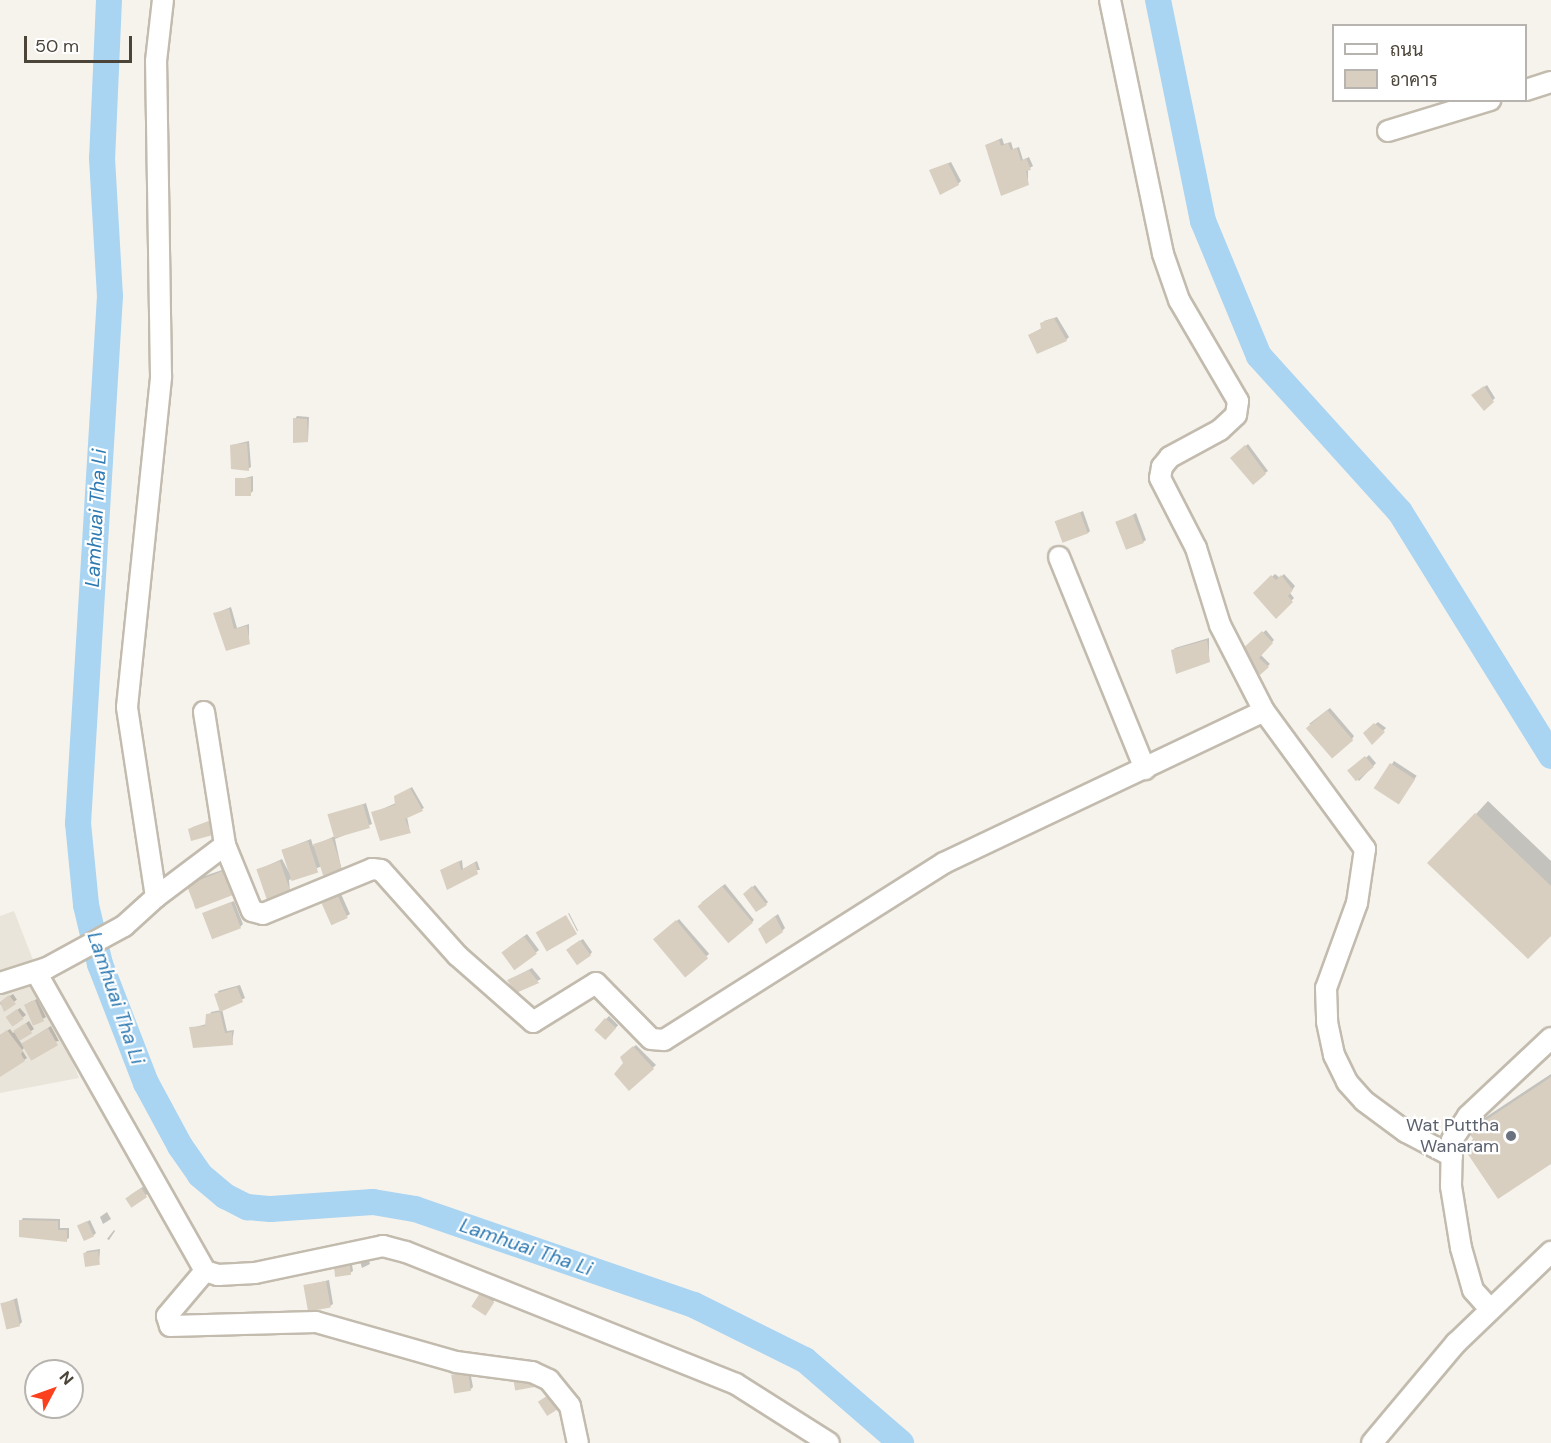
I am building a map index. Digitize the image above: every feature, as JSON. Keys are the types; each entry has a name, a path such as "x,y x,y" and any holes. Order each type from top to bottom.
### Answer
{"street":[{"path":"156,897 127,707 161,376 156,61 163,0"},
{"path":"1110,0 1163,254 1179,300 1238,401 1236,415 1220,430 1170,457 1161,467 1160,478 1196,548 1220,625 1264,711 1365,849 1357,903 1326,988 1327,1022 1334,1055 1347,1082 1364,1101 1406,1132 1452,1156"},
{"path":"1527,90 1551,82"},
{"path":"1388,131 1483,102"},
{"path":"1059,557 1144,769"},
{"path":"204,712 225,845 252,911 263,914 372,869 381,870 458,956 533,1022 596,983 651,1039 664,1040 944,863 1264,711"},
{"path":"0,983 41,970 124,926 156,897 225,845"},
{"path":"41,970 205,1271 218,1275 255,1273 383,1246 406,1252 736,1384 829,1443"},
{"path":"1490,1309 1473,1290 1461,1248 1451,1186 1452,1140 1468,1116 1551,1038"},
{"path":"1372,1443 1456,1343 1551,1252"},
{"path":"205,1271 167,1316 170,1326 316,1322 456,1362 532,1372 549,1380 570,1406 578,1443"}],"shaded area":[{"path":"14,911 79,1078 0,1093 0,916"}],"building":[{"path":"999,140 1001,146 1008,143 1011,150 1017,148 1021,161 1026,158 1031,170 1026,171 1029,185 1001,196 985,145"},
{"path":"948,163 959,185 940,195 929,170"},
{"path":"1054,318 1067,341 1037,354 1028,335 1041,329 1040,323"},
{"path":"1484,386 1494,402 1484,411 1471,395"},
{"path":"293,418 307,419 308,442 293,443"},
{"path":"247,443 249,471 231,469 230,445"},
{"path":"1245,445 1266,474 1253,485 1230,458"},
{"path":"235,478 251,478 251,496 235,496"},
{"path":"1080,512 1088,534 1062,543 1055,521"},
{"path":"1133,515 1144,543 1126,550 1115,522"},
{"path":"1271,575 1276,580 1281,575 1293,590 1288,596 1293,602 1276,619 1253,593"},
{"path":"229,609 234,629 247,626 250,644 226,651 213,613"},
{"path":"1262,631 1273,643 1259,658 1269,667 1260,675 1241,650"},
{"path":"1207,640 1210,662 1176,674 1171,650"},
{"path":"1327,710 1353,740 1332,759 1306,728"},
{"path":"1374,723 1385,732 1372,745 1363,733"},
{"path":"1365,756 1374,767 1356,781 1347,770"},
{"path":"1390,763 1415,779 1399,804 1374,788"},
{"path":"410,788 423,811 405,819 411,833 380,841 371,812 395,805 394,796"},
{"path":"363,804 370,828 334,838 327,814"},
{"path":"1475,813 1551,886 1551,936 1528,959 1427,863"},
{"path":"209,821 213,835 191,841 188,829"},
{"path":"332,838 342,869 323,876 313,844"},
{"path":"308,841 318,872 292,881 281,850"},
{"path":"280,861 291,893 267,901 256,869"},
{"path":"459,861 461,870 475,862 478,874 447,890 440,870"},
{"path":"223,871 232,895 196,909 187,885"},
{"path":"722,886 753,923 728,943 697,907"},
{"path":"752,886 767,905 756,912 743,894"},
{"path":"338,896 348,918 331,925 322,903"},
{"path":"231,902 241,928 212,939 202,913"},
{"path":"566,915 577,934 547,952 536,932"},
{"path":"775,916 783,932 766,944 758,929"},
{"path":"676,920 708,958 685,978 653,939"},
{"path":"524,936 537,954 514,970 501,952"},
{"path":"580,940 591,956 577,965 566,950"},
{"path":"529,970 539,983 516,993 507,980"},
{"path":"237,987 243,1002 220,1012 214,994"},
{"path":"9,995 16,1004 4,1012 0,1002"},
{"path":"35,1000 44,1021 33,1026 24,1005"},
{"path":"17,1009 24,1019 12,1027 6,1017"},
{"path":"220,1012 225,1033 232,1032 233,1045 193,1048 189,1027 205,1026 206,1014"},
{"path":"605,1018 616,1028 605,1040 594,1030"},
{"path":"26,1023 32,1033 19,1041 13,1031"},
{"path":"48,1028 58,1045 31,1061 21,1044"},
{"path":"7,1030 23,1051 21,1054 25,1061 0,1077 0,1035"},
{"path":"633,1046 654,1069 629,1091 614,1074 623,1063 620,1057"},
{"name":"Wat Puttha Wanaram","path":"1551,1077 1551,1164 1498,1199 1463,1147 1474,1140 1468,1132"},
{"path":"141,1188 147,1197 131,1208 125,1199"},
{"path":"19,1220 58,1221 58,1230 67,1230 67,1242 19,1237"},
{"path":"87,1221 94,1237 84,1241 77,1225"},
{"path":"98,1251 100,1265 85,1267 83,1253"},
{"path":"349,1260 351,1275 335,1277 333,1262"},
{"path":"326,1281 331,1308 308,1312 303,1285"},
{"path":"480,1293 494,1302 486,1316 471,1306"},
{"path":"14,1300 20,1326 6,1329 0,1303"},
{"path":"468,1372 471,1391 454,1393 451,1375"},
{"path":"534,1376 536,1387 515,1390 513,1380"},
{"path":"553,1392 562,1406 547,1416 538,1402"}],"waterway":[{"name":"Lamhuai Tha Li","path":"109,0 102,158 110,296 78,823 86,905 100,964 146,1083 180,1146 200,1175 225,1196 247,1207 271,1209 373,1202 415,1209 694,1305 805,1360 901,1443"},
{"path":"1158,0 1203,221 1259,356 1400,512 1551,756"}],"place":[{"name":"Wat Puttha Wanaram","path":"1511,1136"}]}
